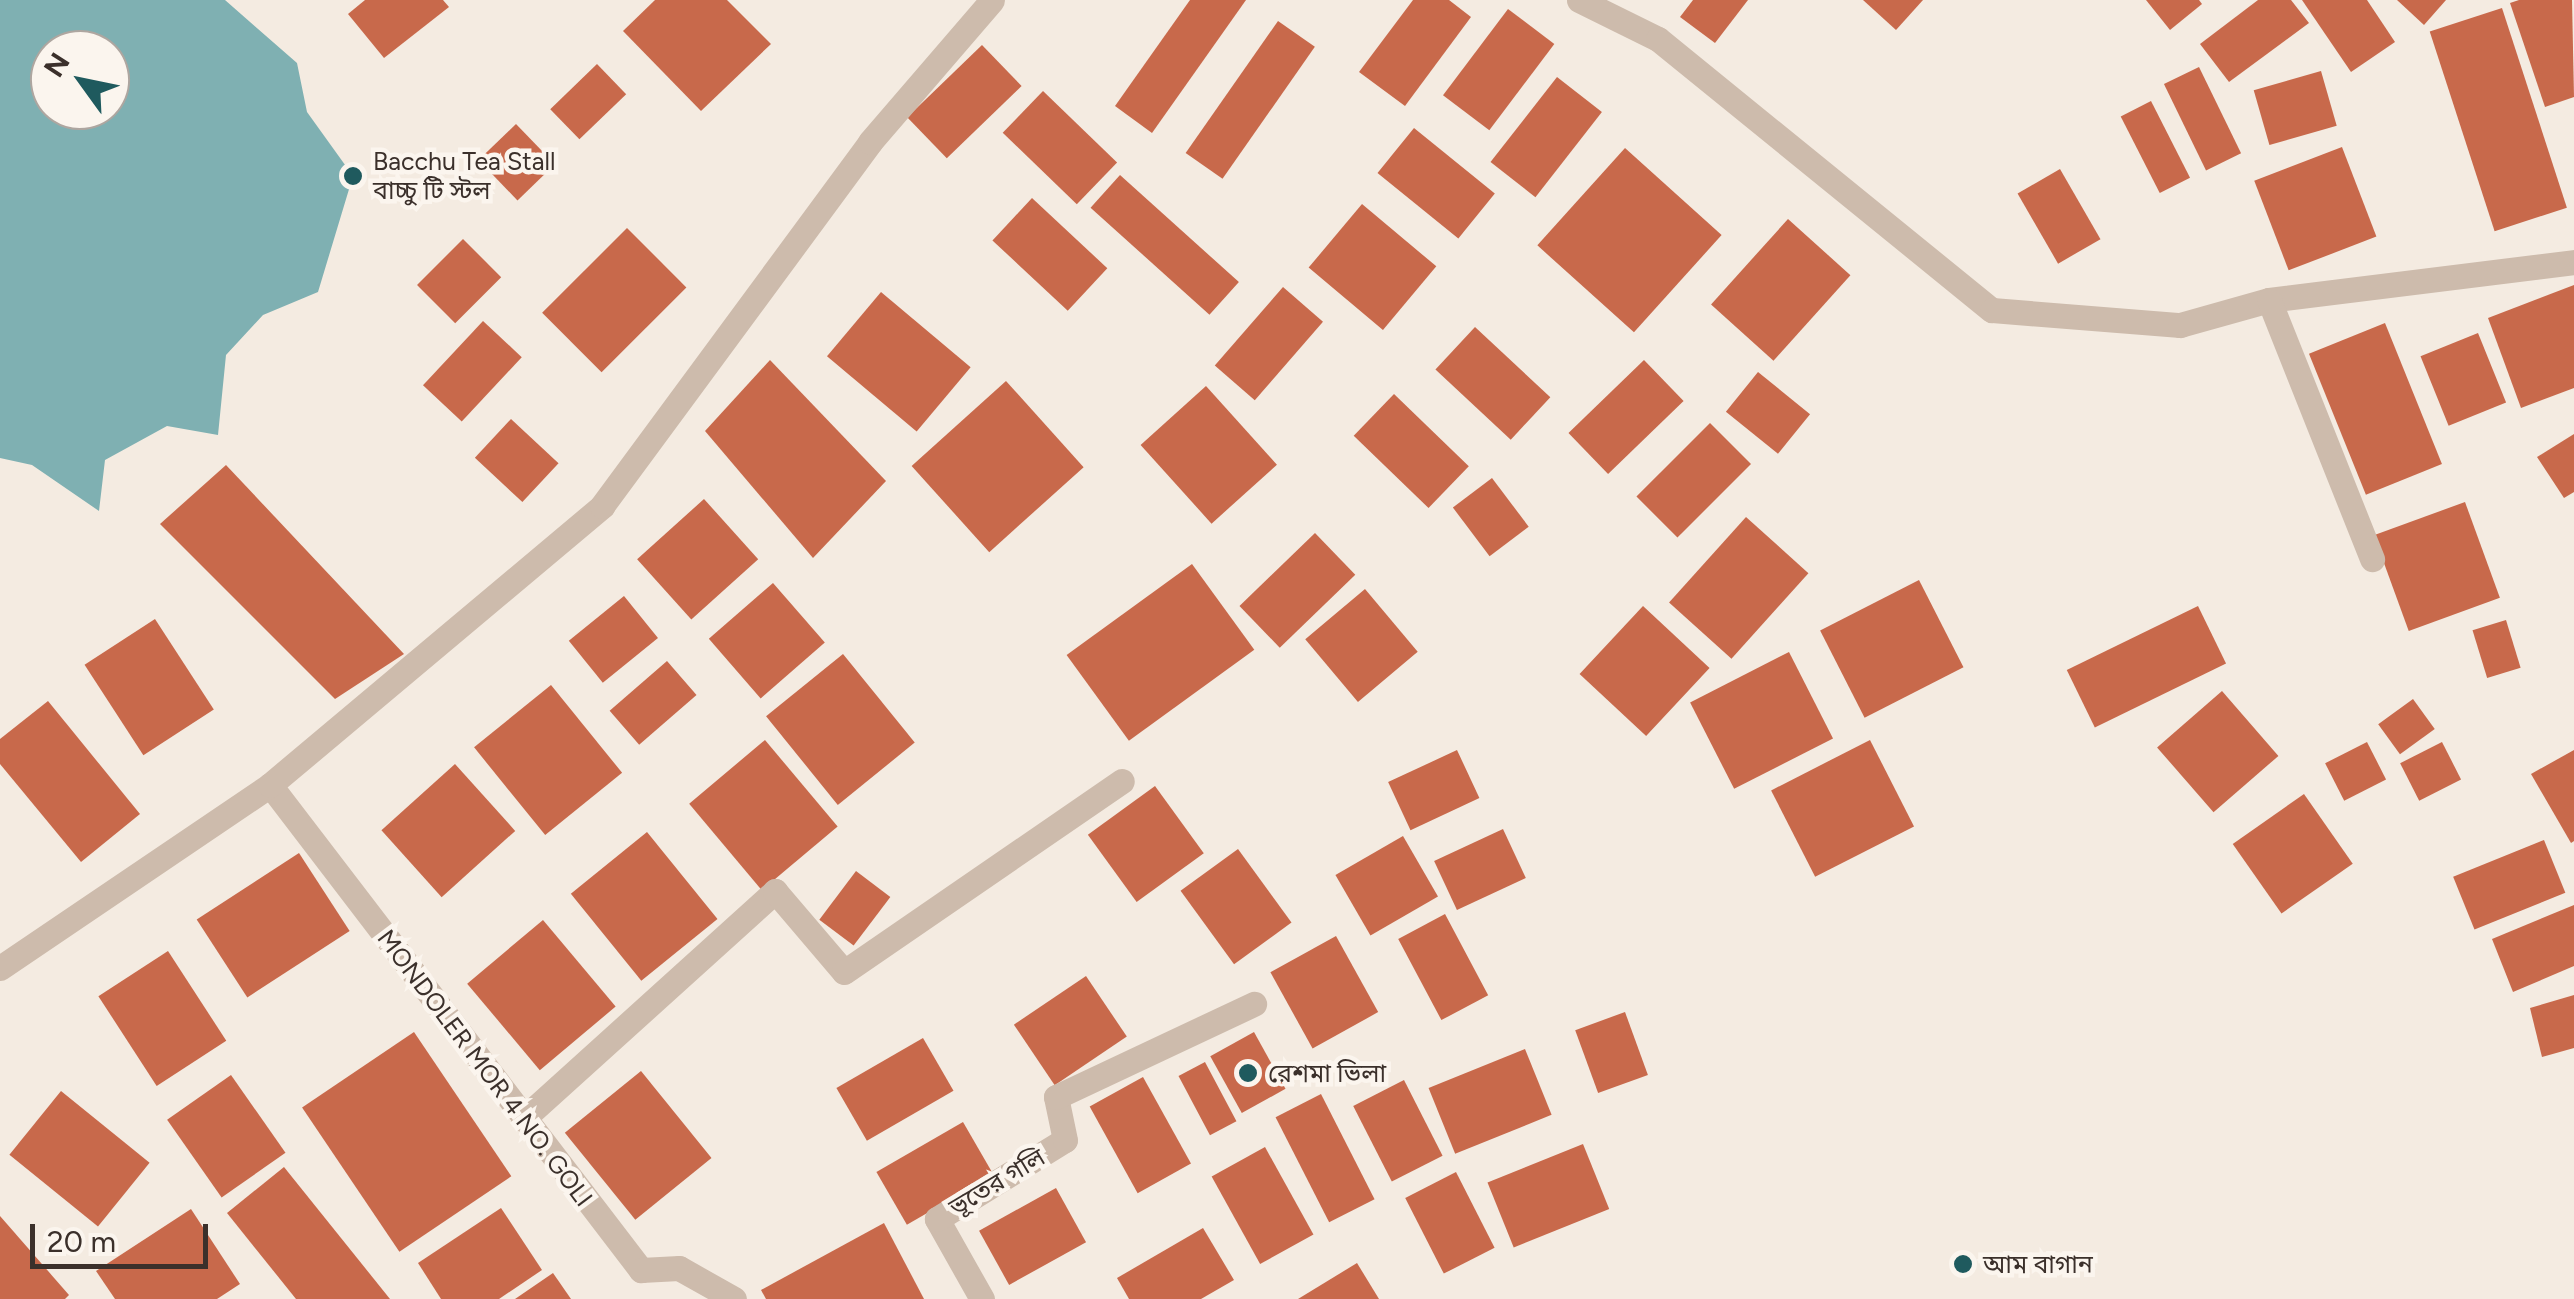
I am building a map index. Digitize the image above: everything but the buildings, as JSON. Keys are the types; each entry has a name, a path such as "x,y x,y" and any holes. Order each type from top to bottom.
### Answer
{"street":[{"path":"0,968 270,784 602,506 870,142 992,0"},
{"path":"1579,0 1658,38 1992,310 2180,324 2269,300 2574,262"},
{"path":"2269,300 2372,560"},
{"path":"523,1120 776,891 844,972 1122,780"},
{"name":"MONDOLER MOR 4 NO. GOLI","path":"270,784 641,1270 679,1268 734,1299"},
{"name":"ভূতের গলি","path":"982,1299 937,1218 1065,1140 1056,1097 1254,1004"}],"water":[{"path":"0,0 225,0 297,63 307,112 353,176 318,292 263,315 226,355 218,435 167,426 105,460 99,511 32,465 0,458"}],"place":[{"name":"Bacchu Tea Stall বাচ্চু টি স্টল","path":"353,176"},
{"name":"রেশমা ভিলা","path":"1248,1073"},
{"name":"আম বাগান","path":"1963,1264"}]}
